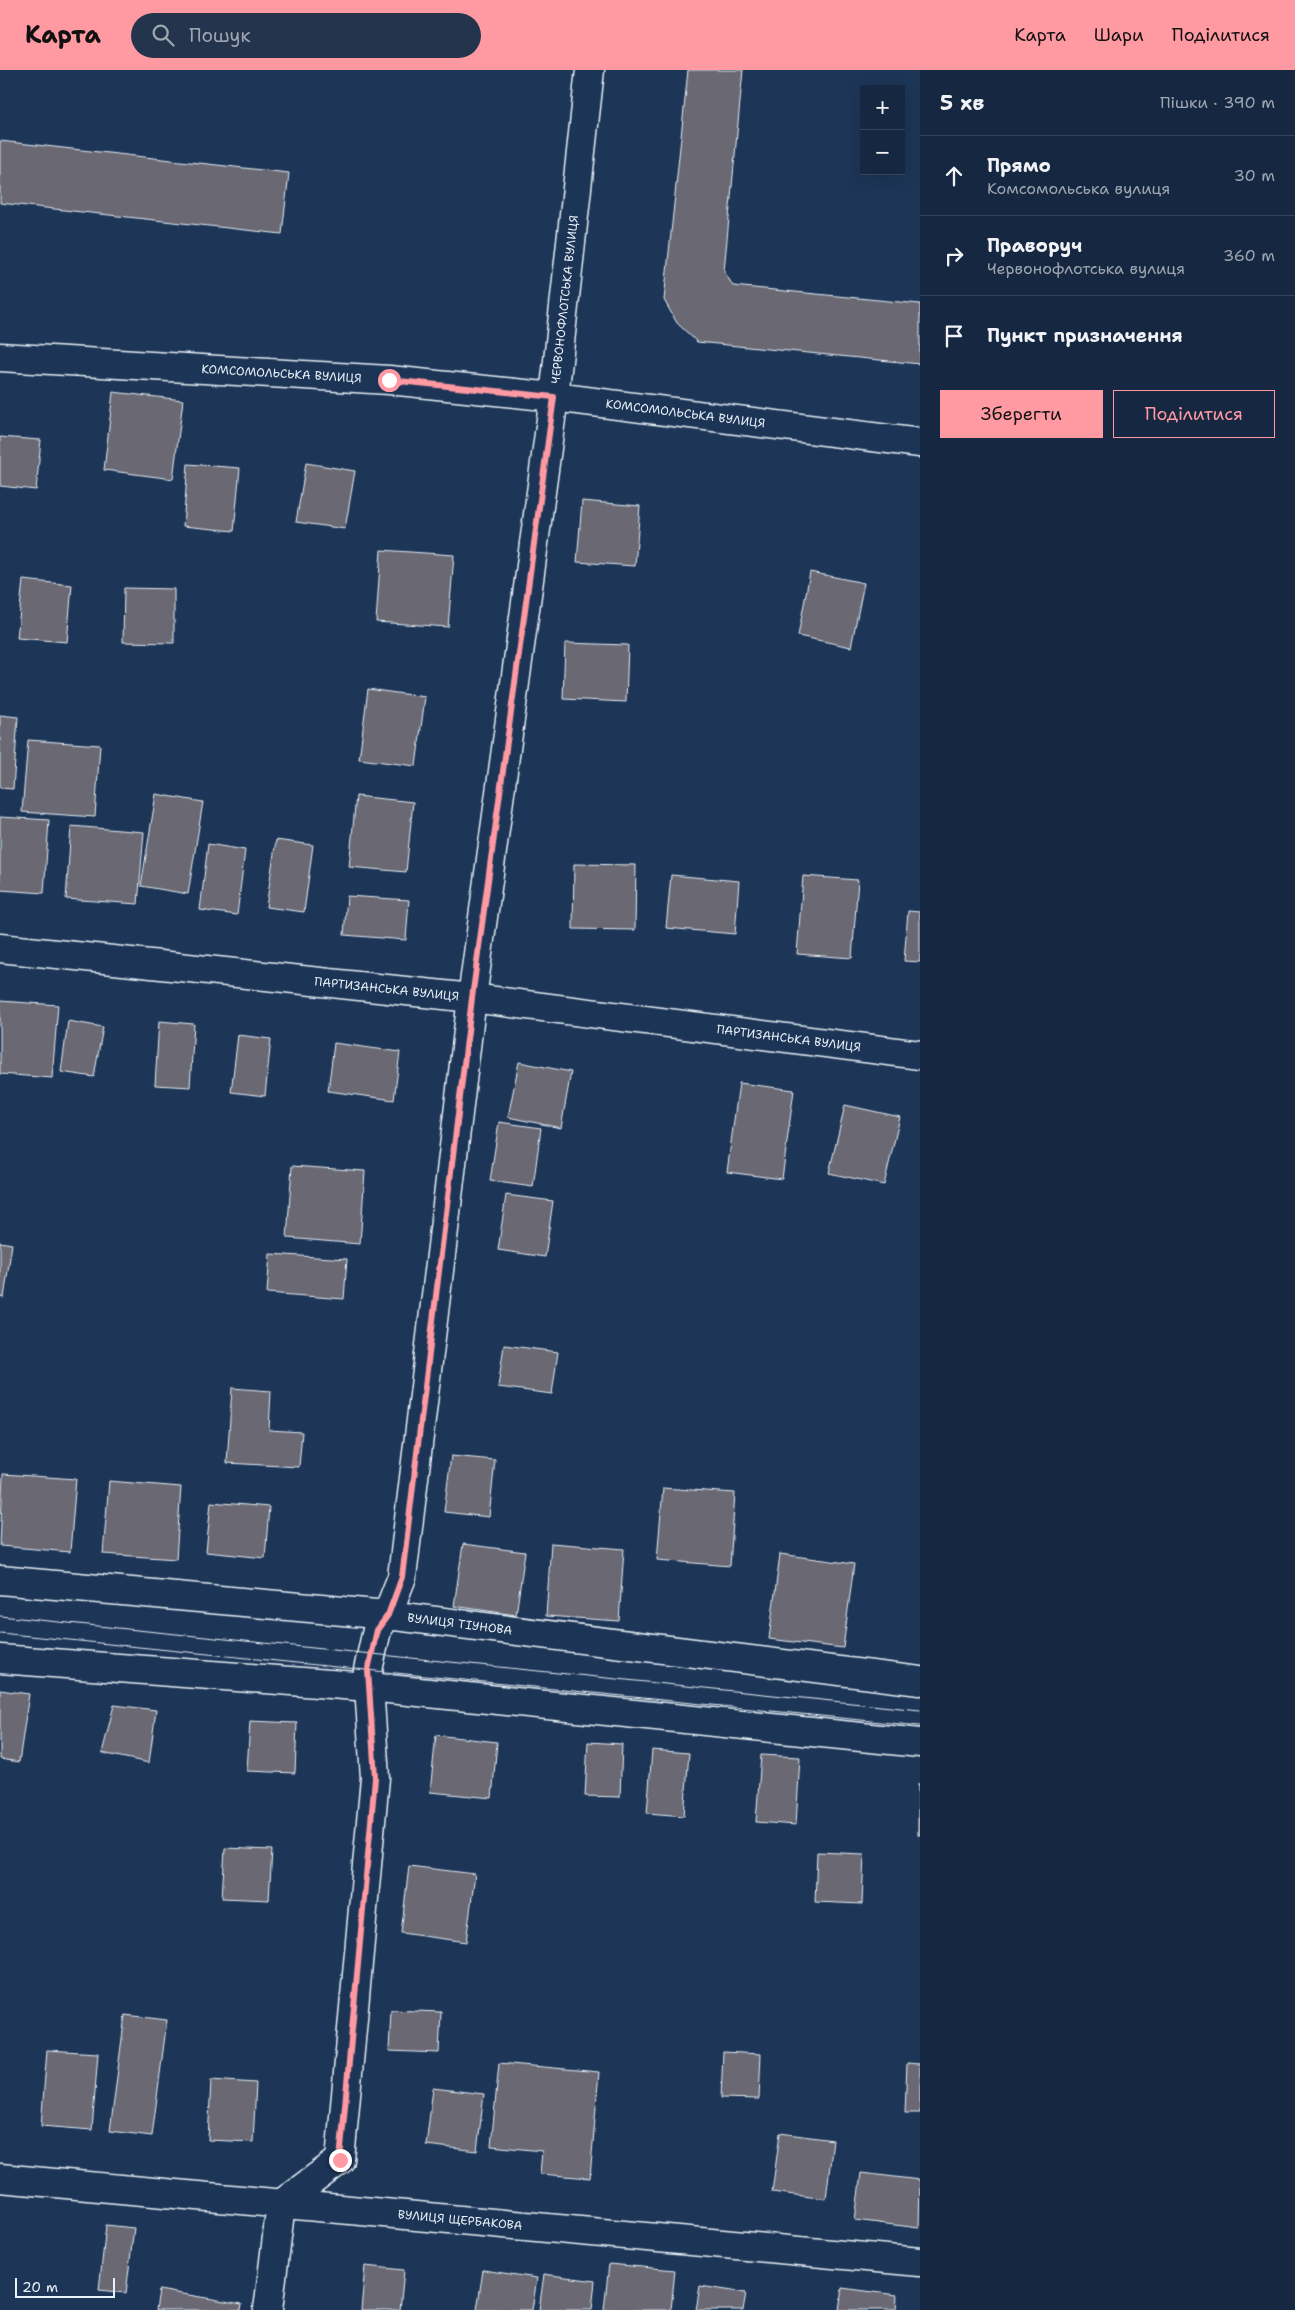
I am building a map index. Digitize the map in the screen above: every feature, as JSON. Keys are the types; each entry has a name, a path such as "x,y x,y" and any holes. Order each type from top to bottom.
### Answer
{"street":[{"name":"ЧЕРВОНОФЛОТСЬКА ВУЛИЦЯ","path":"281,2204 340,2160 375,1778 368,1670 370,1654 377,1630 388,1615 402,1577 472,998 554,397 590,70"},
{"name":"КОМСОМОЛЬСЬКА ВУЛИЦЯ","path":"0,357 389,380 554,397 920,443"},
{"name":"ПАРТИЗАНСЬКА ВУЛИЦЯ","path":"0,948 472,998 920,1055"},
{"name":"ВУЛИЦЯ ТІУНОВА","path":"0,1580 388,1615 920,1681"},
{"path":"0,1659 369,1687 920,1744"},
{"name":"ВУЛИЦЯ ЩЕРБАКОВА","path":"0,2178 920,2262"},
{"path":"268,2310 281,2204"}],"building":[{"path":"688,70 743,70 724,271 733,286 920,304 920,364 697,342 677,323 664,300"},
{"path":"0,141 289,173 282,234 0,203"},
{"path":"113,392 183,400 173,479 104,470"},
{"path":"0,437 41,440 36,490 0,486"},
{"path":"306,463 355,471 345,529 296,522"},
{"path":"188,464 240,468 234,531 183,526"},
{"path":"582,501 640,506 635,566 577,562"},
{"path":"381,550 454,555 448,627 376,622"},
{"path":"810,572 864,583 851,647 798,636"},
{"path":"23,580 72,585 67,642 17,638"},
{"path":"124,588 174,589 174,643 123,642"},
{"path":"565,643 628,645 626,702 563,699"},
{"path":"368,689 425,697 416,766 359,759"},
{"path":"0,715 18,717 13,789 0,788"},
{"path":"28,740 100,745 95,817 22,812"},
{"path":"156,794 203,802 188,894 141,886"},
{"path":"356,796 413,802 406,872 349,867"},
{"path":"0,817 49,820 44,893 0,890"},
{"path":"71,826 144,832 138,904 66,899"},
{"path":"276,840 313,845 304,912 266,907"},
{"path":"208,844 245,850 237,915 200,910"},
{"path":"574,864 636,865 635,930 573,929"},
{"path":"671,875 739,881 735,934 666,928"},
{"path":"803,876 858,880 852,958 797,954"},
{"path":"347,896 409,900 406,940 344,935"},
{"path":"908,911 920,912 920,962 904,961"},
{"path":"0,1001 58,1005 52,1078 0,1074"},
{"path":"68,1021 103,1027 94,1077 61,1072"},
{"path":"159,1021 194,1024 190,1087 155,1085"},
{"path":"238,1035 271,1039 265,1096 231,1092"},
{"path":"334,1043 400,1052 394,1100 328,1091"},
{"path":"519,1062 571,1072 561,1128 508,1117"},
{"path":"739,1083 794,1090 782,1179 727,1172"},
{"path":"845,1105 900,1117 884,1185 829,1173"},
{"path":"499,1122 541,1128 533,1187 490,1181"},
{"path":"292,1166 365,1171 360,1244 287,1238"},
{"path":"506,1195 553,1201 545,1257 498,1250"},
{"path":"0,1242 12,1244 4,1298 0,1297"},
{"path":"270,1254 347,1259 344,1299 267,1293"},
{"path":"504,1345 558,1352 552,1394 498,1387"},
{"path":"232,1388 271,1391 269,1430 302,1432 299,1467 227,1463"},
{"path":"451,1456 495,1460 489,1517 444,1512"},
{"path":"3,1474 76,1479 70,1552 0,1546"},
{"path":"109,1481 181,1487 176,1559 103,1554"},
{"path":"663,1488 735,1493 730,1566 657,1560"},
{"path":"211,1502 269,1507 265,1558 206,1552"},
{"path":"551,1543 624,1549 619,1621 546,1616"},
{"path":"463,1544 525,1552 516,1615 454,1606"},
{"path":"780,1554 854,1564 843,1648 769,1639"},
{"path":"0,1690 29,1694 19,1762 0,1759"},
{"path":"114,1705 156,1710 149,1763 102,1753"},
{"path":"250,1721 297,1723 295,1773 247,1771"},
{"path":"436,1735 497,1742 492,1798 430,1792"},
{"path":"588,1742 622,1744 620,1797 585,1796"},
{"path":"652,1750 689,1753 684,1816 647,1813"},
{"path":"761,1755 800,1757 796,1825 756,1822"},
{"path":"918,1784 920,1784 920,1835 918,1835"},
{"path":"225,1848 272,1850 269,1900 222,1898"},
{"path":"817,1852 864,1854 862,1904 815,1902"},
{"path":"409,1866 475,1874 466,1942 401,1933"},
{"path":"391,2010 441,2012 439,2053 389,2051"},
{"path":"125,2015 167,2020 152,2136 110,2131"},
{"path":"47,2050 98,2053 92,2130 41,2126"},
{"path":"723,2052 761,2054 759,2099 721,2098"},
{"path":"499,2063 599,2072 590,2178 540,2174 542,2151 491,2146"},
{"path":"907,2063 920,2064 920,2113 905,2113"},
{"path":"211,2080 256,2083 253,2142 208,2140"},
{"path":"433,2088 484,2094 477,2151 426,2145"},
{"path":"780,2133 833,2140 826,2199 772,2192"},
{"path":"861,2173 920,2180 919,2228 855,2220"},
{"path":"106,2225 134,2228 126,2293 99,2290"},
{"path":"609,2264 675,2270 671,2310 604,2310"},
{"path":"365,2266 404,2270 400,2310 361,2310"},
{"path":"483,2270 537,2278 532,2310 477,2310"},
{"path":"544,2274 595,2281 592,2310 539,2310"},
{"path":"700,2286 746,2293 743,2310 696,2310"},
{"path":"842,2288 897,2295 896,2310 839,2310"},
{"path":"159,2290 242,2304 241,2310 156,2310"}],"tram line":[{"path":"0,1616 920,1710"},
{"path":"0,1633 920,1726"}],"route":[{"path":"340,2160 375,1778 368,1670 370,1654 377,1630 388,1615 402,1577 472,998 554,397 389,380"}]}
